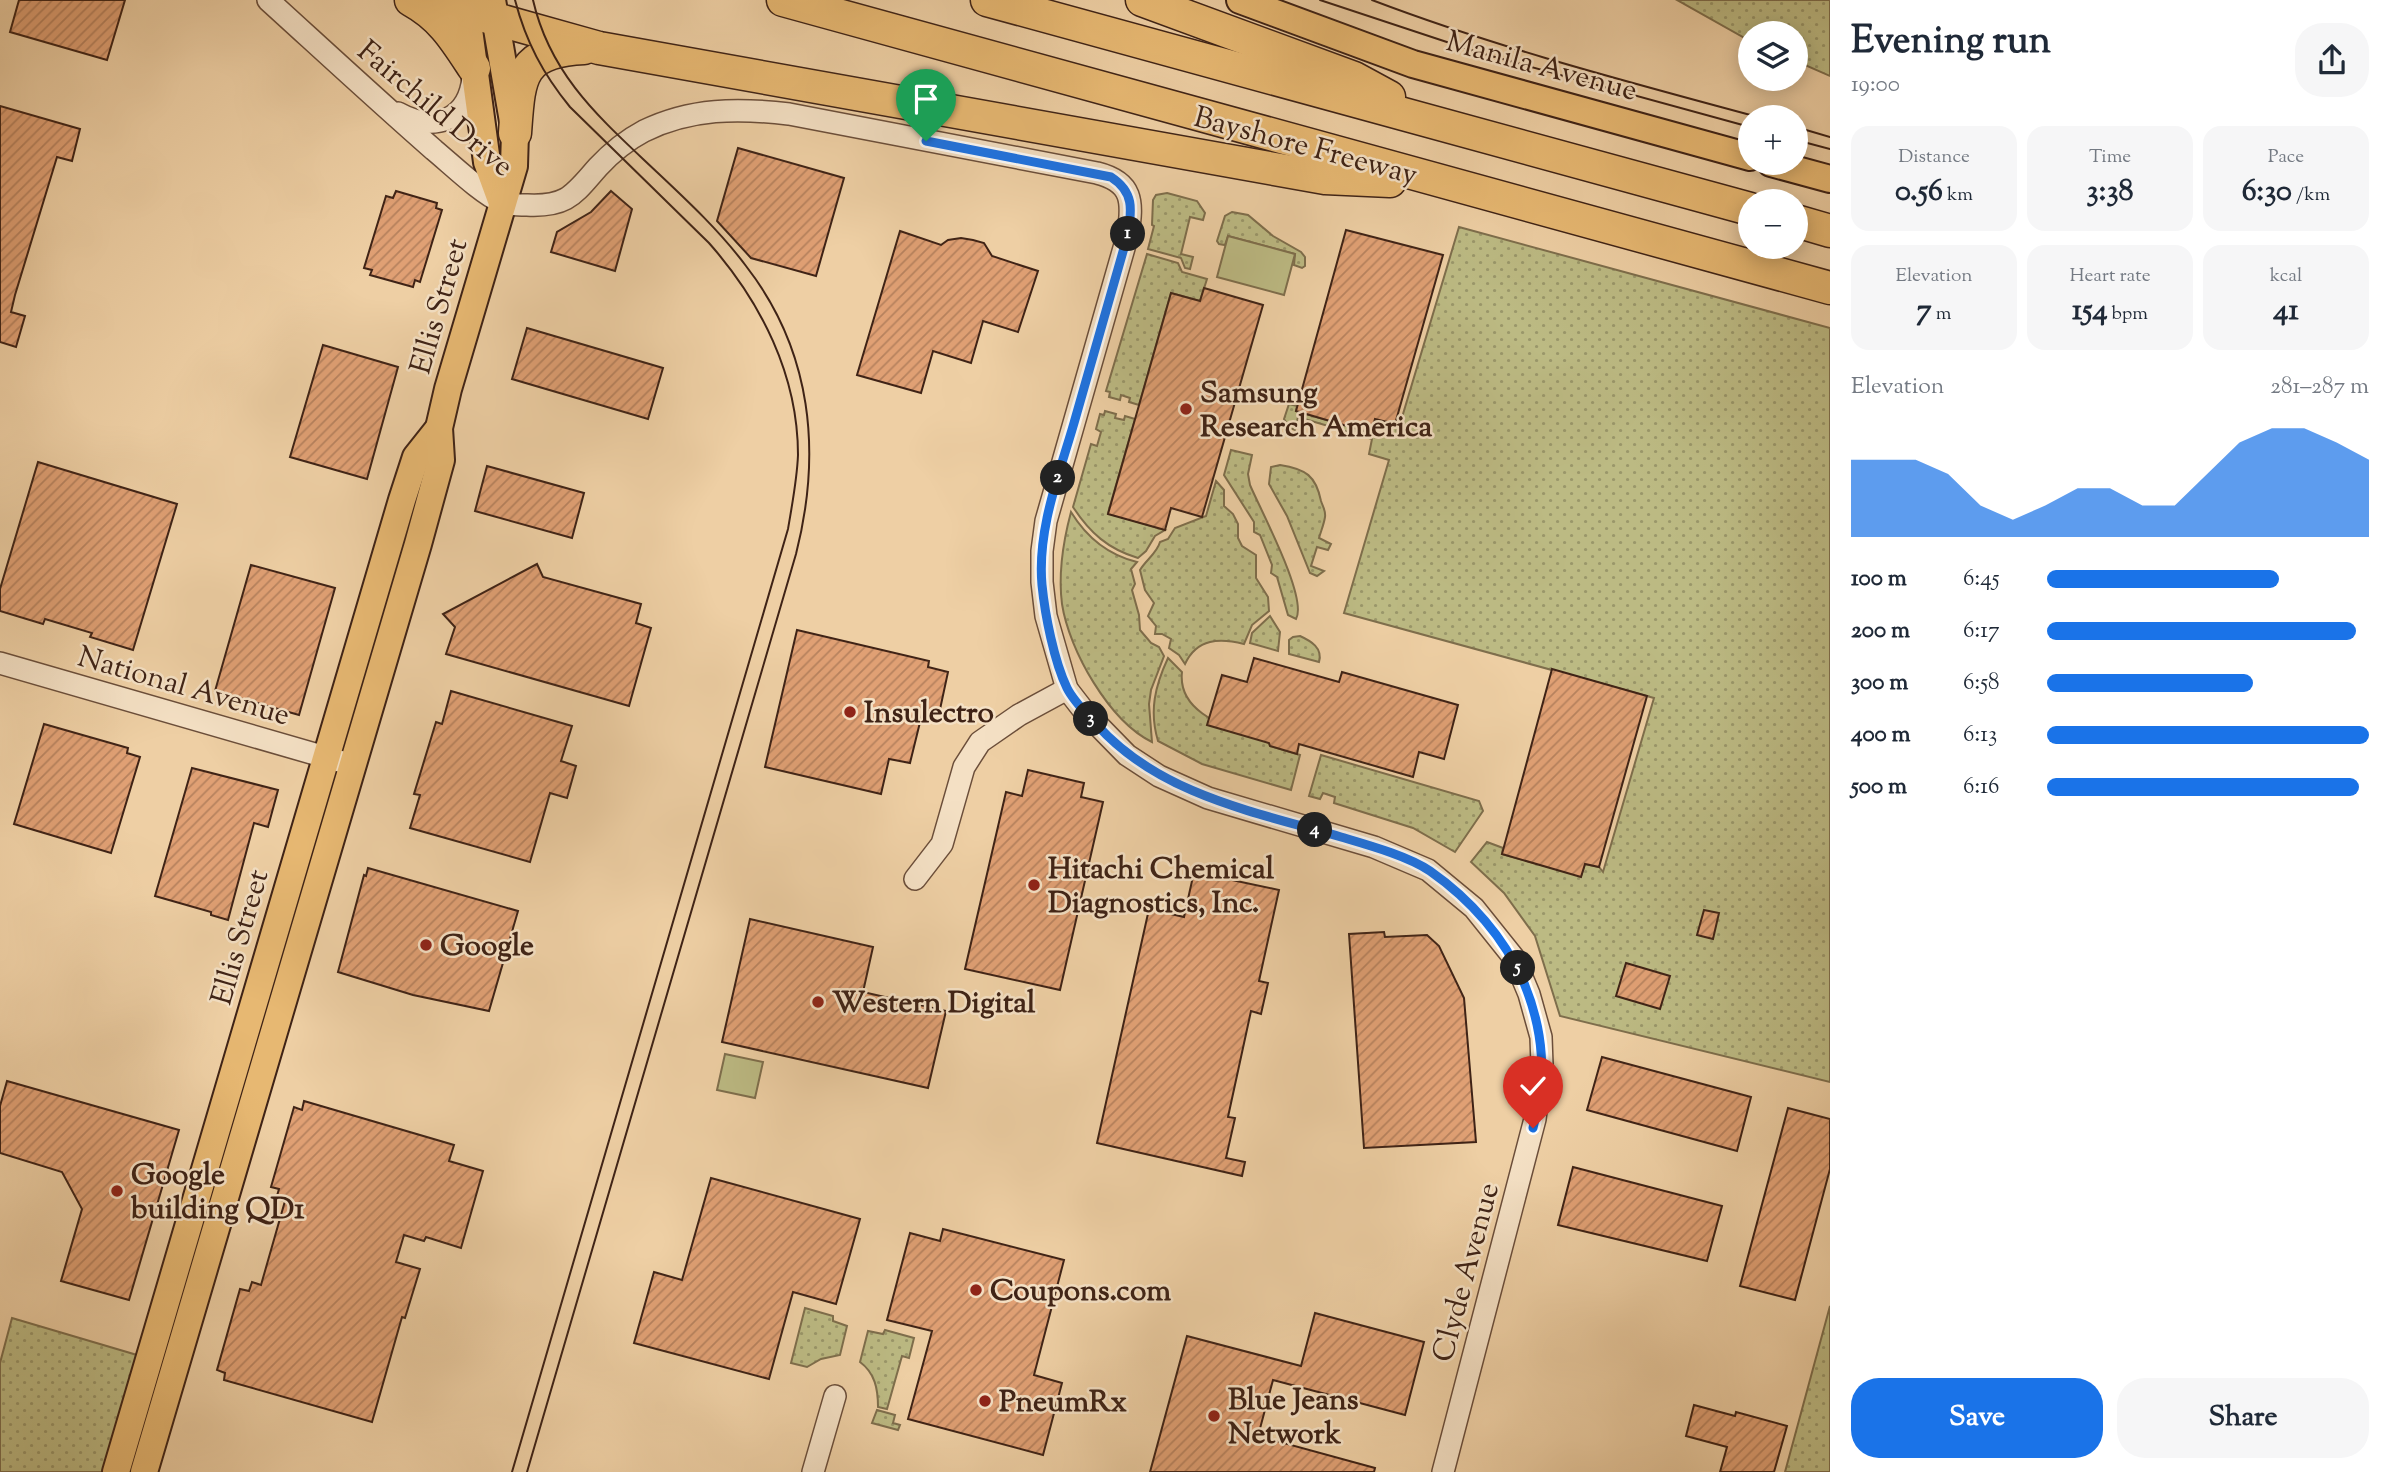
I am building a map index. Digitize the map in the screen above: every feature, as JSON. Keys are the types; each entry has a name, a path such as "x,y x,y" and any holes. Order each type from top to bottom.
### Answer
{"highway":[{"path":"411,0 442,21 474,68"},
{"name":"Bayshore Freeway","path":"783,0 1830,288"},
{"name":"Bayshore Freeway","path":"987,0 1738,206"},
{"path":"1142,0 1354,78 1436,123"},
{"path":"473,6 599,48 1325,178 1437,181"},
{"path":"515,133 518,89 523,74 536,60 564,49 599,48"},
{"path":"1808,225 1830,231"}],"main road":[{"name":"Manila Avenue","path":"1240,0 1413,64 1738,154"},
{"path":"473,6 474,68 487,163 502,203"},
{"name":"Ellis Street","path":"144,1472 441,460 439,428 514,166 515,133 473,6"},
{"path":"1808,173 1830,179"},
{"name":"Ellis Street","path":"116,1472 416,457 439,428"}],"street":[{"name":"Fairchild Drive","path":"268,0 378,102 465,176 502,203 539,206 567,199 578,191 614,151 643,132 693,114 722,109 789,114 1097,173 1111,177 1124,186 1129,198"},
{"path":"378,102 405,117 419,121 446,121 467,102 472,89 474,68"},
{"name":"Clyde Avenue","path":"1129,198 1131,213 1128,234 1046,521 1042,551 1046,616 1067,689 1127,755 1160,776 1208,798 1374,847 1428,870 1475,908 1514,958 1541,1037 1540,1093 1491,1295 1443,1472"},
{"name":"National Avenue","path":"0,663 353,765"},
{"path":"915,879 942,844 964,767 980,742 1019,715 1067,689"},
{"path":"813,1472 835,1396"}],"shaded area":[{"path":"1677,0 1830,0 1830,76 1808,66 1808,21 1738,21 1738,34"},
{"path":"1167,193 1197,201 1205,213 1203,220 1190,217 1181,254 1193,257 1190,269 1185,268 1181,258 1148,249 1154,226 1153,200 1156,195"},
{"path":"1232,212 1248,215 1273,236 1301,252 1305,257 1305,266 1302,268 1294,265 1295,254 1228,236 1225,245 1219,244 1217,241 1225,216"},
{"path":"1459,227 1830,328 1830,1082 1560,1016 1535,936 1504,893 1471,862 1487,842 1503,848 1502,854 1581,876 1585,864 1599,867 1603,872 1654,698 1344,613 1389,460 1369,454 1372,439 1298,417 1295,430 1290,428 1284,419 1289,404 1297,406 1296,411 1371,433 1375,419 1400,424"},
{"path":"1228,236 1295,254 1284,295 1217,277"},
{"path":"1147,254 1178,263 1182,272 1207,279 1200,301 1171,293 1139,405 1129,402 1130,398 1121,395 1120,400 1109,397 1110,392 1106,391"},
{"path":"1105,411 1116,414 1115,418 1124,420 1125,416 1135,419 1108,513 1165,530 1155,536 1138,558 1101,539 1073,507 1091,444 1097,446 1101,432 1096,429 1100,414 1104,415"},
{"path":"1231,450 1252,455 1248,474 1250,485 1290,574 1298,608 1296,619 1288,615 1277,577 1271,573 1272,565 1260,535 1254,532 1254,522 1224,475"},
{"path":"1280,465 1308,475 1319,492 1325,515 1319,538 1331,544 1328,550 1317,547 1311,566 1324,571 1317,576 1310,573 1287,516 1269,484 1271,467"},
{"path":"1216,481 1224,490 1224,506 1233,514 1238,524 1238,538 1242,546 1256,555 1256,578 1268,597 1269,611 1252,625 1244,644 1210,642 1196,649 1185,664 1179,655 1169,648 1171,639 1155,634 1156,626 1148,616 1154,603 1145,590 1140,570 1160,542 1168,539 1175,528 1206,516"},
{"path":"1071,512 1099,544 1117,555 1137,562 1131,569 1140,630 1151,643 1159,647 1164,656 1151,690 1149,704 1152,742 1136,732 1106,701 1073,642 1062,604 1061,581"},
{"path":"1270,616 1280,632 1278,651 1250,643 1252,633"},
{"path":"1300,636 1318,649 1319,662 1289,654 1289,640"},
{"path":"1168,658 1182,672 1183,687 1189,700 1199,711 1226,726 1269,743 1270,746 1300,755 1291,790 1202,764 1158,741 1154,719 1155,699"},
{"path":"1321,755 1479,801 1483,811 1455,852 1413,828 1334,803 1335,797 1323,793 1320,799 1309,796"},
{"path":"725,1054 763,1062 755,1098 717,1090"},
{"path":"1830,1306 1830,1472 1785,1472"},
{"path":"805,1308 833,1316 833,1321 847,1326 840,1355 821,1359 807,1367 791,1363"},
{"path":"12,1318 137,1355 103,1472 0,1472 0,1363"},
{"path":"885,1330 914,1338 909,1358 902,1356 887,1409 878,1407 875,1382 860,1362 868,1331 883,1334"},
{"path":"877,1410 895,1415 893,1423 900,1425 898,1430 872,1423"}],"building":[{"path":"19,0 125,0 107,60 10,32"},
{"path":"0,106 80,129 72,161 57,157 15,295 11,312 25,316 16,347 0,342"},
{"path":"738,148 844,178 816,276 751,258 717,221"},
{"path":"396,191 437,203 436,208 442,210 420,282 415,280 413,287 370,275 372,270 364,268 386,196 393,198"},
{"path":"611,191 632,209 615,271 551,252 557,232 591,212"},
{"path":"1346,230 1443,255 1395,424 1375,419 1371,433 1296,411"},
{"path":"900,231 941,245 948,240 961,238 984,243 992,256 1038,271 1018,332 983,321 971,363 933,351 921,393 857,375"},
{"name":"Samsung Research America","path":"1204,288 1263,305 1202,517 1171,508 1165,530 1108,514 1171,293 1200,301"},
{"path":"527,328 663,368 648,419 512,379"},
{"path":"323,345 398,367 367,479 290,457"},
{"path":"38,462 177,504 133,650 90,637 92,633 45,619 43,624 0,611 0,589"},
{"path":"487,466 584,493 572,538 475,511"},
{"path":"537,564 543,577 641,604 636,623 651,628 629,706 446,654 455,627 443,614"},
{"path":"251,565 335,588 299,715 215,691"},
{"name":"Insulectro","path":"797,630 929,661 928,667 948,672 939,714 923,710 910,763 889,759 881,794 765,767"},
{"path":"1254,658 1339,682 1342,672 1458,705 1444,759 1419,752 1413,777 1299,744 1297,754 1207,725 1222,675 1247,682"},
{"path":"1552,669 1647,696 1599,867 1585,864 1581,877 1502,854"},
{"path":"451,691 572,726 561,761 576,766 567,798 550,793 530,862 410,828 420,795 414,794 436,722 442,724"},
{"path":"44,724 128,748 127,753 140,757 111,853 14,824"},
{"path":"192,768 278,790 268,827 254,823 228,920 211,915 211,912 155,896"},
{"name":"Hitachi Chemical Diagnostics, Inc.","path":"1028,770 1084,783 1081,797 1103,802 1060,990 965,969 1006,792 1022,796"},
{"name":"Google","path":"368,868 518,911 489,1011 413,995 338,972"},
{"path":"1194,872 1279,890 1259,981 1268,983 1261,1014 1251,1011 1228,1117 1235,1118 1226,1158 1245,1162 1242,1176 1097,1143 1149,909 1184,917"},
{"path":"1704,910 1719,913 1713,939 1697,935"},
{"name":"Western Digital","path":"750,919 873,947 863,992 946,1011 928,1088 722,1042"},
{"path":"1384,932 1385,937 1427,935 1439,946 1464,998 1476,1142 1364,1148 1349,934"},
{"path":"1626,963 1670,976 1660,1009 1616,996"},
{"path":"1602,1057 1751,1097 1737,1151 1587,1110"},
{"name":"Google building QD1","path":"7,1081 179,1130 129,1300 61,1281 82,1209 62,1172 0,1153 0,1106"},
{"path":"304,1101 454,1145 449,1161 483,1171 461,1248 426,1237 424,1241 404,1235 396,1262 420,1269 405,1318 402,1317 372,1422 224,1380 225,1373 217,1370 240,1289 249,1291 252,1282 261,1285 285,1201 276,1199 279,1189 271,1187 294,1107 302,1110"},
{"path":"1788,1108 1830,1119 1830,1169 1795,1300 1740,1286"},
{"path":"1573,1167 1722,1206 1707,1261 1558,1225"},
{"path":"711,1178 860,1219 836,1304 793,1292 769,1379 634,1343 654,1272 682,1280"},
{"path":"943,1229 1064,1260 1034,1375 1062,1383 1043,1455 908,1419 932,1331 887,1320 910,1233 940,1241"},
{"path":"1315,1313 1424,1342 1405,1415 1273,1380 1258,1436 1375,1468 1374,1472 1150,1472 1187,1336 1301,1366"},
{"path":"1694,1405 1735,1416 1736,1412 1787,1426 1774,1472 1720,1472 1727,1447 1686,1436"}],"tram line":[{"path":"512,1472 788,529 798,455 796,425 784,368 773,341 745,290 709,243 570,107 536,57 515,0"},
{"path":"527,1472 796,554 804,516 809,440 806,404 798,368 768,299 723,238 607,124 575,88 550,48 533,0"},
{"path":"1320,0 1477,52 1738,124"},
{"path":"1372,0 1515,49 1738,112"},
{"path":"1808,131 1830,137"},
{"path":"1808,143 1830,149"}],"place":[{"name":"Samsung Research America","path":"1186,409"},
{"name":"Insulectro","path":"850,712"},
{"name":"Hitachi Chemical Diagnostics, Inc.","path":"1034,885"},
{"name":"Google","path":"426,945"},
{"name":"Western Digital","path":"818,1002"},
{"name":"Google building QD1","path":"117,1191"},
{"name":"Coupons.com","path":"976,1290"},
{"name":"PneumRx","path":"985,1401"},
{"name":"Blue Jeans Network","path":"1214,1416"}],"route":[{"path":"926,141 1111,177 1124,186 1129,198 1131,213 1128,234 1046,521 1042,551 1046,616 1067,689 1127,755 1160,776 1208,798 1374,847 1428,870 1475,908 1514,958 1541,1037 1540,1093 1533,1128"}]}
